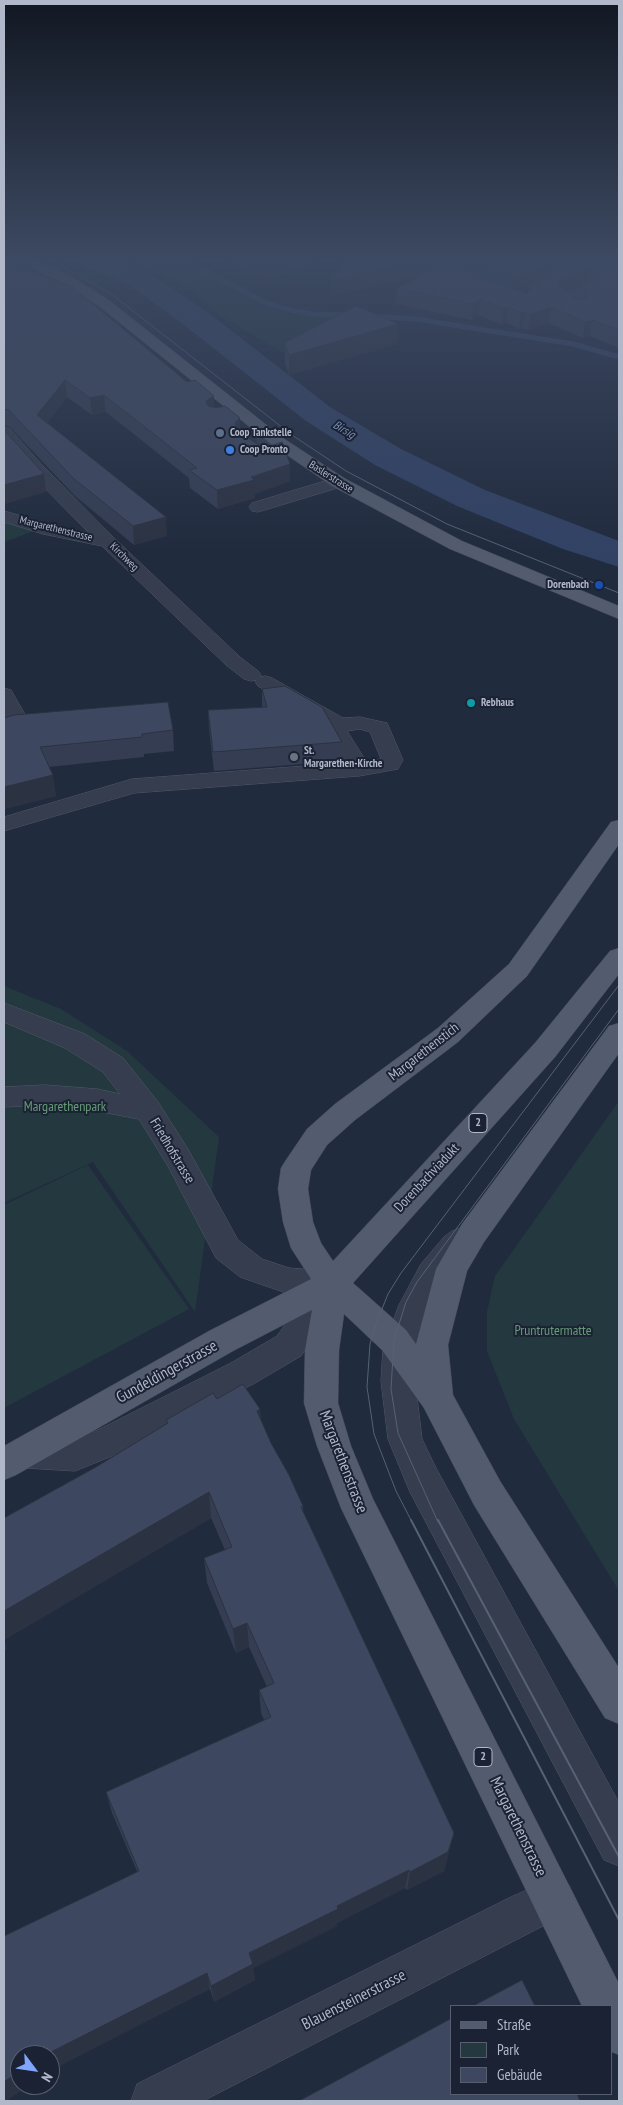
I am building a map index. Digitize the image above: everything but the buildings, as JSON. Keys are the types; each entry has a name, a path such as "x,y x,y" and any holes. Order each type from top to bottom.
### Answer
{"main road":[{"name":"Baslerstrasse","path":"166,357 232,414 277,440 338,482 456,545 545,584 619,613"},
{"name":"Margarethenstich","path":"332,1284 307,1248 298,1222 293,1189 296,1168 317,1137 345,1112 448,1035 518,970 619,828"},
{"name":"Dorenbachviadukt","path":"332,1284 545,1050 619,957"},
{"path":"436,1397 432,1345 452,1269 473,1233 619,1033"},
{"path":"332,1284 394,1340 436,1397 487,1493 619,1704"},
{"name":"Margarethenstrasse","path":"332,1284 322,1350 321,1402 334,1446 359,1508 606,2005"},
{"path":"613,2019 619,2032"}],"street":[{"name":"Kirchweg","path":"6,438 108,542 233,662 258,679 335,722 335,728"},
{"path":"245,441 277,440"},
{"path":"258,506 338,482"},
{"name":"Margarethenstrasse","path":"4,516 49,530 108,542"},
{"path":"4,694 20,725 4,732"},
{"path":"4,824 132,786 359,769 390,764 392,760 379,728 360,723 345,724 335,728 359,769"},
{"path":"4,839 88,798"},
{"name":"Friedhofstrasse","path":"4,1012 75,1041 113,1065 148,1110 179,1159 227,1249 251,1268 290,1281 332,1284"},
{"path":"4,1097 45,1095 97,1100 148,1110"},
{"path":"473,1233 455,1246 432,1273 414,1305 400,1348 398,1381 401,1418 406,1439 415,1464 619,1845"},
{"path":"14,1458 75,1455 110,1441 243,1373 289,1346 332,1284"},
{"name":"Blauensteinerstrasse","path":"154,2101 526,1912 554,1900"}],"green space":[{"path":"4,521 37,530 4,542"},
{"name":"Margarethenpark","path":"4,986 61,1009 127,1051 219,1137 195,1312 93,1162 4,1203"},
{"name":"Pruntrutermatte","path":"619,1101 619,1591 514,1419 487,1351 487,1312 495,1276"},
{"path":"88,1165 189,1309 4,1408 4,1205"}],"waterway":[{"name":"Birsig","path":"245,357 318,414 388,457 471,498 619,555"}],"tram line":[{"path":"192,357 292,435 346,471 447,524 619,593"},
{"path":"412,1522 396,1491 374,1434 367,1387 370,1344 376,1324 388,1294 401,1273 619,985"},
{"path":"438,1522 398,1433 391,1389 394,1340 406,1302 417,1282 619,1009"},
{"path":"411,1520 619,1920"},
{"path":"438,1520 619,1857"}],"place":[{"name":"Coop Tankstelle","path":"220,433"},
{"name":"Coop Pronto","path":"230,450"},
{"name":"Dorenbach","path":"599,585"},
{"name":"Rebhaus","path":"471,703"},
{"name":"St. Margarethen-Kirche","path":"294,757"}]}
